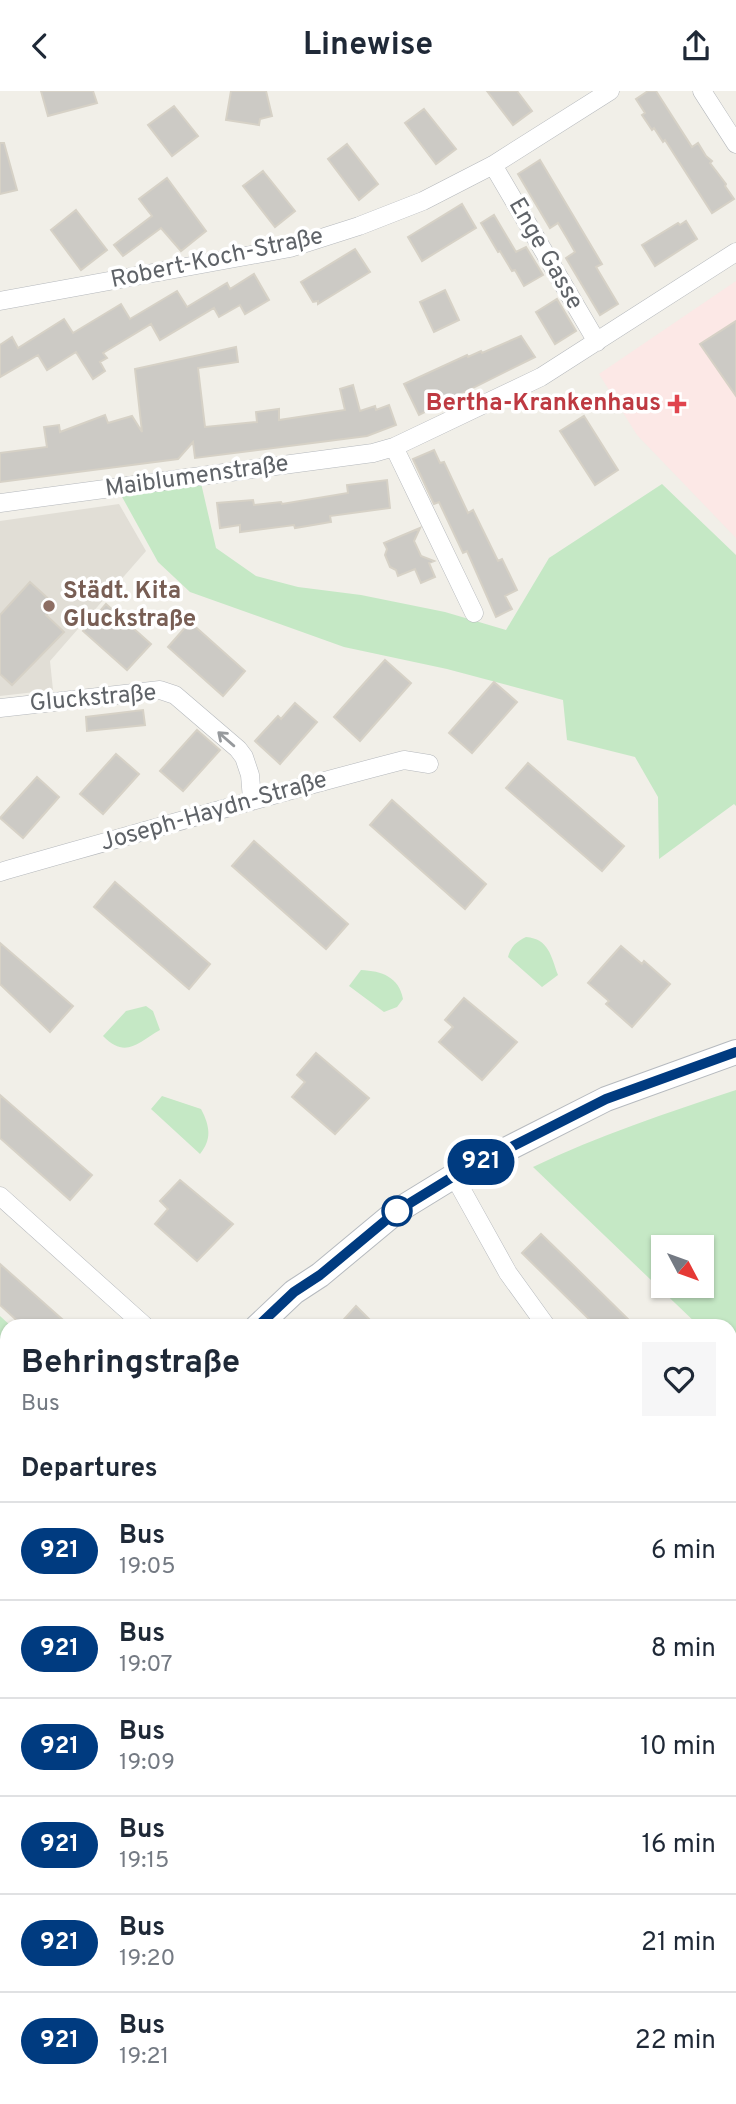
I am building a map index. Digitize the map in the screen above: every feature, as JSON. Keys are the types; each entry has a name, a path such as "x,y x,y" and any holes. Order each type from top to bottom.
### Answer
{"street":[{"name":"Robert-Koch-Straße","path":"0,301 290,248 359,226 410,206 493,165 610,91"},
{"path":"702,91 736,143"},
{"name":"Enge Gasse","path":"493,165 597,342"},
{"name":"Maiblumenstraße","path":"0,503 373,453 394,447 541,377 736,252"},
{"path":"394,447 474,613"},
{"name":"Gluckstraße","path":"0,708 160,689 175,695 244,757 250,775 252,799"},
{"name":"Joseph-Haydn-Straße","path":"0,872 168,826 252,799 404,759 429,764"},
{"path":"265,1319 294,1292 320,1275 397,1211 454,1176 606,1099 736,1052"},
{"path":"454,1176 508,1273 541,1319"},
{"path":"0,1196 137,1319"},
{"path":"284,1319 320,1275"}],"shaded area":[{"name":"Bertha-Krankenhaus","path":"736,281 736,538 637,435 599,374"},
{"name":"Städt. Kita Gluckstraße","path":"119,504 146,551 50,661 53,690 0,696 0,521"}],"green space":[{"path":"201,483 216,548 256,576 298,587 361,595 445,612 506,630 549,558 662,484 736,555 736,806 734,804 659,859 658,797 635,757 567,740 563,700 447,669 344,647 190,592 158,562 121,495"},
{"path":"526,937 534,938 544,945 551,955 558,975 542,987 508,957 514,945"},
{"path":"361,970 382,974 398,985 403,999 397,1007 384,1012 349,986"},
{"path":"146,1006 153,1011 160,1030 138,1044 125,1048 118,1047 103,1036 126,1011"},
{"path":"736,1090 736,1319 692,1319 671,1299 714,1299 714,1235 651,1235 651,1280 533,1167 608,1135"},
{"path":"162,1096 201,1109 208,1138 200,1154 151,1109"}],"building":[{"path":"41,91 93,91 97,103 48,116"},
{"path":"231,91 266,91 272,116 260,119 259,125 226,120"},
{"path":"487,91 517,91 532,111 513,125"},
{"path":"648,91 656,91 692,147 698,143 734,199 712,213 665,140 663,142 642,115 645,113 636,99"},
{"path":"174,106 198,136 172,156 148,125"},
{"path":"424,109 456,149 436,164 405,123"},
{"path":"0,143 4,143 17,190 0,194"},
{"path":"347,144 378,184 359,200 328,159"},
{"path":"540,160 602,264 596,267 618,304 600,315 566,258 575,252 567,238 558,223 550,228 518,174"},
{"path":"263,171 295,211 275,227 243,186"},
{"path":"167,178 206,231 181,251 161,228 123,256 114,245 152,216 139,199"},
{"path":"462,204 476,228 422,261 408,237"},
{"path":"76,210 107,250 81,270 51,230"},
{"path":"494,215 516,252 526,247 543,275 524,286 515,270 512,271 500,251 498,252 481,223"},
{"path":"686,221 697,239 655,266 642,245"},
{"path":"355,249 370,272 318,304 318,301 313,302 301,282"},
{"path":"254,274 269,300 245,314 240,305 219,317 214,308 160,340 151,324 103,353 107,358 100,362 105,371 93,379 76,352 47,370 38,355 0,377 0,345 12,337 18,348 64,319 73,333 121,304 130,319 177,291 187,307 227,283 230,289"},
{"path":"445,290 459,320 434,332 420,302"},
{"path":"557,299 576,331 555,344 536,312"},
{"path":"736,321 736,396 700,344"},
{"path":"521,336 535,357 419,415 404,384 467,355 468,357 481,351 482,353"},
{"path":"236,347 238,362 198,368 205,427 257,422 256,412 279,409 279,420 345,410 340,389 353,385 360,411 375,406 376,410 389,405 396,425 367,436 195,458 193,442 178,459 0,482 0,453 47,447 44,427 59,425 60,432 105,415 108,423 132,416 142,432 135,369"},
{"path":"584,416 618,470 595,485 560,431"},
{"path":"434,450 440,463 444,462 468,513 473,510 498,561 502,559 517,590 505,596 512,609 496,617 467,551 463,553 439,502 434,504 413,459"},
{"path":"387,480 390,508 330,516 331,522 295,528 294,525 240,532 240,525 220,528 217,503 253,500 254,505 282,504 348,493 347,485"},
{"path":"420,528 414,541 421,556 434,561 429,563 435,577 421,583 415,569 398,576 396,570 390,567 384,543"},
{"path":"30,582 52,602 46,609 49,612 46,615 64,632 12,685 0,674 0,615"},
{"path":"106,604 151,644 127,670 83,631"},
{"path":"190,622 245,671 223,696 168,647"},
{"path":"385,660 411,683 360,741 334,717"},
{"path":"494,682 517,702 472,753 449,733"},
{"path":"295,703 317,722 280,764 255,741 278,716 281,719"},
{"path":"143,710 145,725 87,731 86,717"},
{"path":"197,730 220,750 183,791 160,771"},
{"path":"116,754 139,774 103,814 80,794"},
{"path":"528,763 624,846 602,871 506,788"},
{"path":"37,777 59,797 23,838 0,818"},
{"path":"392,800 486,884 465,909 370,825"},
{"path":"254,841 348,924 326,949 232,866"},
{"path":"115,882 210,964 189,989 94,907"},
{"path":"0,943 73,1006 50,1032 0,984"},
{"path":"621,946 642,964 644,961 670,984 632,1027 606,1004 609,1001 588,983"},
{"path":"464,998 517,1042 482,1080 439,1042 453,1027 445,1020"},
{"path":"316,1053 369,1098 335,1134 292,1097 305,1082 297,1075"},
{"path":"0,1095 92,1175 70,1200 0,1138"},
{"path":"180,1180 233,1224 197,1261 155,1224 168,1209 160,1201"},
{"path":"541,1234 628,1319 589,1319 522,1253"},
{"path":"0,1264 62,1319 15,1319 0,1305"},
{"path":"356,1306 369,1319 344,1319"}],"bus line":[{"name":"921","path":"265,1319 294,1292 320,1275 397,1211 454,1176 606,1099 736,1052"}],"place":[{"name":"Bertha-Krankenhaus","path":"677,404"},
{"name":"Städt. Kita Gluckstraße","path":"49,606"}]}
